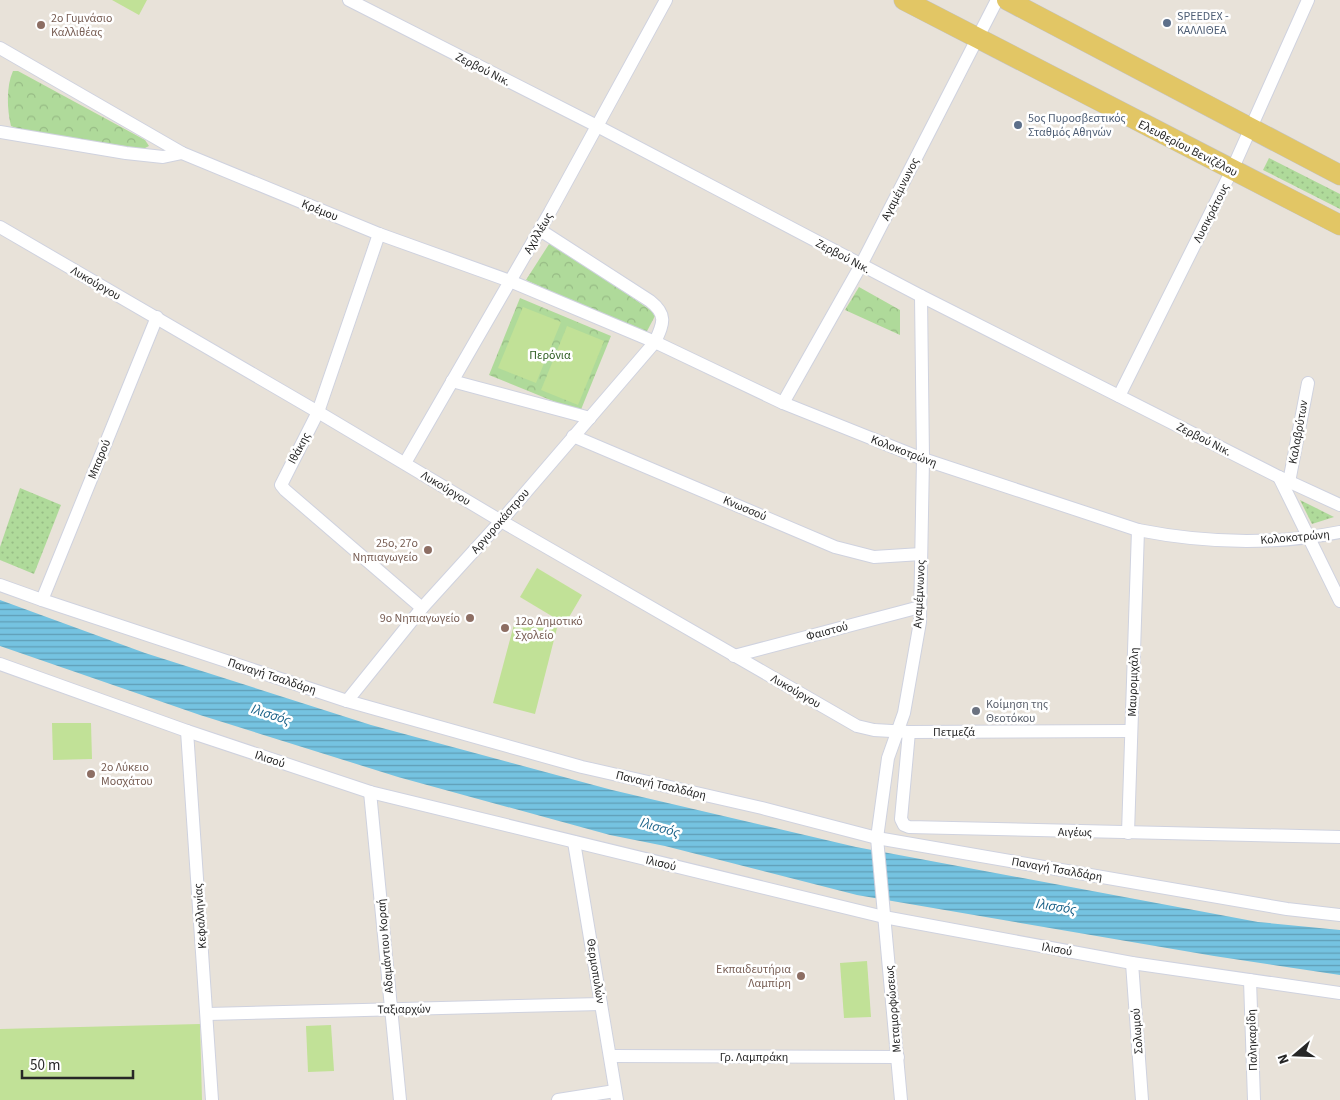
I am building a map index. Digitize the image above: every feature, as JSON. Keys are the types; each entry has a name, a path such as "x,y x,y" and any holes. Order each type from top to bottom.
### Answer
{"main road":[{"name":"Ελευθερίου Βενιζέλου","path":"904,0 1340,225"},
{"path":"1007,0 1340,175"}],"street":[{"name":"Ζερβού Νικ.","path":"349,0 368,5 921,296 1284,480 1340,505"},
{"name":"Αχιλλέως","path":"405,464 540,230 665,0"},
{"name":"Αγαμέμνωνος","path":"784,403 861,265 997,0"},
{"name":"Λυσικράτους","path":"1118,396 1232,170 1308,0"},
{"name":"Κρέμου","path":"0,48 182,153 379,234 510,280 654,342"},
{"path":"0,132 126,153 164,157 182,153"},
{"name":"Λυκούργου","path":"0,227 501,521 857,726 874,730 903,732"},
{"path":"540,230 657,307 662,314 663,322 654,342"},
{"name":"Ιθάκης","path":"379,234 318,412 281,485 422,608"},
{"name":"Αγαμέμνωνος","path":"884,917 878,843 888,758 903,732 904,714 920,622 923,459 921,296"},
{"name":"Μπαρού","path":"42,600 157,318"},
{"name":"Κολοκοτρώνη","path":"654,342 784,403 923,459 1138,530 1171,536 1253,541 1310,538 1340,532"},
{"name":"Αργυροκάστρου","path":"347,701 422,608 501,521 654,342"},
{"path":"452,381 590,418"},
{"name":"Καλαβρύτων","path":"1284,480 1308,383"},
{"name":"Κνωσσού","path":"573,436 835,547 874,557 921,554"},
{"path":"1284,480 1340,601"},
{"name":"Μαυρομιχάλη","path":"1128,833 1138,530"},
{"name":"Παναγή Τσαλδάρη","path":"0,585 347,701 582,767 762,808 878,843 1287,909 1340,915"},
{"name":"Φαιστού","path":"734,656 920,607"},
{"name":"Ιλισού","path":"0,664 187,732 370,792 884,917 1132,963 1340,993"},
{"name":"Πετμεζά","path":"903,732 1131,731"},
{"name":"Κεφαλληνίας","path":"187,732 208,1014 212,1100"},
{"name":"Αιγέως","path":"903,732 901,819 905,826 1340,837"},
{"name":"Αδαμάντιου Κοραή","path":"370,792 400,1100"},
{"name":"Θερμοπυλών","path":"574,842 616,1095"},
{"name":"Μεταμορφώσεως","path":"884,917 901,1100"},
{"name":"Σολωμού","path":"1132,963 1142,1100"},
{"name":"Παληκαρίδη","path":"1250,980 1254,1100"},
{"name":"Ταξιαρχών","path":"208,1014 601,1004"},
{"name":"Γρ. Λαμπράκη","path":"610,1056 898,1057"},
{"path":"558,1100 616,1095"}],"green space":[{"path":"112,0 147,0 139,15"},
{"path":"13,71 18,71 145,140 149,146 143,149 19,129 11,126 8,98 9,84"},
{"path":"1269,158 1340,194 1340,209 1263,170"},
{"path":"551,241 656,314 645,335 526,280"},
{"path":"859,287 900,310 900,335 845,310"},
{"name":"Περόνια","path":"520,298 611,336 580,412 489,375"},
{"path":"523,307 561,322 536,383 498,368"},
{"path":"567,326 604,341 578,405 541,390"},
{"path":"20,488 61,505 34,574 0,560 0,547"},
{"path":"1300,500 1334,517 1312,524"},
{"path":"537,568 582,595 565,624 520,597"},
{"path":"516,617 557,628 535,714 493,703"},
{"path":"52,723 91,723 92,759 53,760"},
{"path":"867,961 871,1017 844,1018 840,963"},
{"path":"200,1024 202,1100 0,1100 0,1029"},
{"path":"331,1025 334,1071 308,1072 306,1026"}],"water":[{"name":"Ιλισσός","path":"0,600 145,653 371,725 612,790 856,847 1258,922 1340,930 1340,975 1214,956 857,895 665,846 610,835 398,777 200,715 0,646"}],"place":[{"name":"SPEEDEX - ΚΑΛΛΙΘΕΑ","path":"1167,23"},
{"name":"2ο Γυμνάσιο Καλλιθέας","path":"41,25"},
{"name":"5ος Πυροσβεστικός Σταθμός Αθηνών","path":"1018,125"},
{"name":"25ο, 27ο Νηπιαγωγείο","path":"428,550"},
{"name":"9ο Νηπιαγωγείο","path":"470,618"},
{"name":"12ο Δημοτικό Σχολείο","path":"505,628"},
{"name":"Κοίμηση της Θεοτόκου","path":"976,711"},
{"name":"2ο Λύκειο Μοσχάτου","path":"91,774"},
{"name":"Εκπαιδευτήρια Λαμπίρη","path":"801,976"}]}
